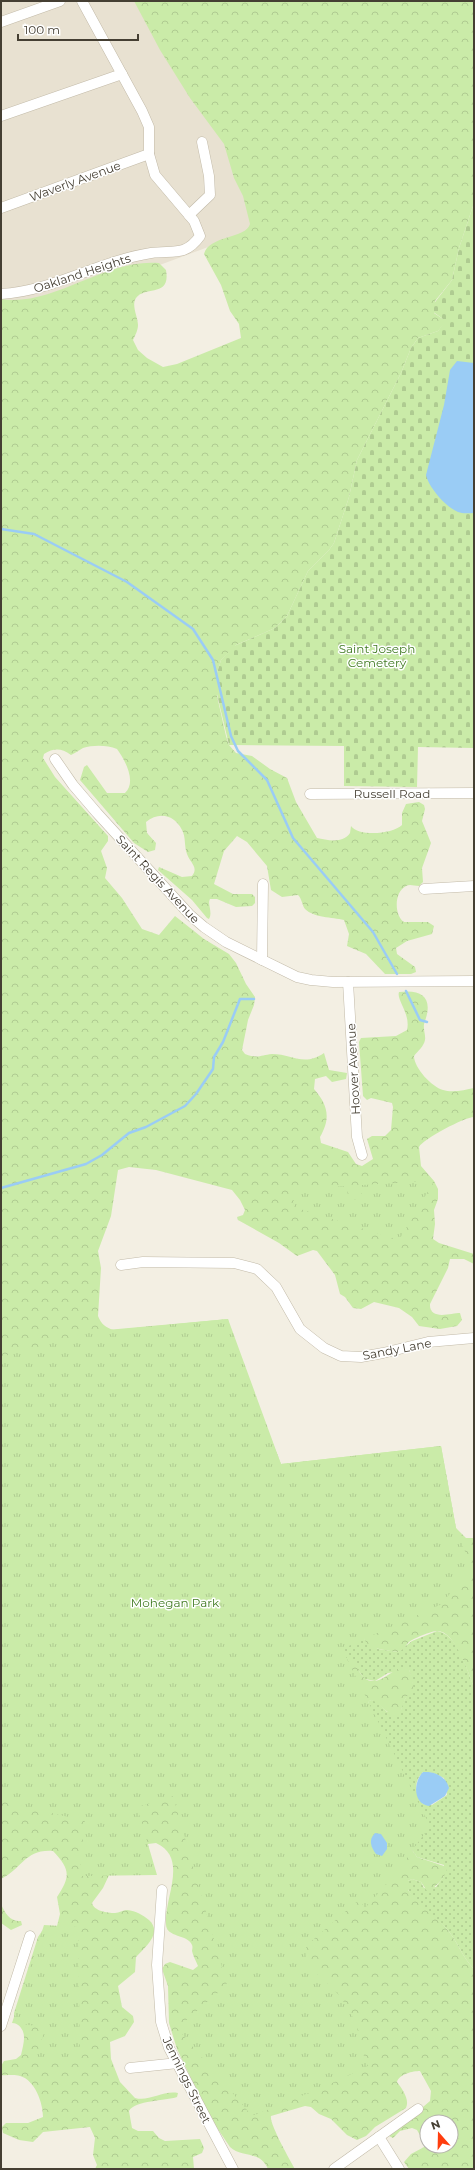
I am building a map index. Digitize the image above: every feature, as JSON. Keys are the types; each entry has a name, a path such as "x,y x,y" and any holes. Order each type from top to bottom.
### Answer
{"street":[{"path":"1,22 60,1"},
{"name":"Oakland Heights","path":"1,294 24,293 133,256 179,251 192,247 200,236 194,221 155,175 149,154 148,127 142,111 82,1"},
{"path":"1,116 122,74"},
{"path":"189,215 210,195 209,176 202,142"},
{"name":"Waverly Avenue","path":"1,208 149,154"},
{"name":"Saint Regis Avenue","path":"56,759 73,785 96,813 190,915 214,935 303,979 348,982 474,982"},
{"name":"Russell Road","path":"310,794 474,793"},
{"path":"262,960 263,884"},
{"path":"424,889 474,886"},
{"name":"Hoover Avenue","path":"348,982 357,1137 362,1155"},
{"name":"Sandy Lane","path":"121,1265 143,1262 234,1263 257,1270 276,1287 300,1329 324,1348 341,1356 361,1357 383,1354 428,1342 474,1338"},
{"name":"Jennings Street","path":"162,1890 157,1961 161,2016 165,2039 233,2169"},
{"path":"1,2026 30,1936"},
{"path":"130,2068 178,2063"},
{"path":"334,2169 418,2110"},
{"path":"379,2137 399,2169"}],"shaded area":[{"path":"1,1 146,1 270,224 1,324"}],"green space":[{"path":"134,1 474,1 474,203 459,248 452,280 435,301 434,313 443,319 443,325 438,331 418,338 411,348 401,373 357,460 349,497 334,543 308,571 287,616 275,628 236,645 221,660 217,673 217,696 229,745 236,753 252,756 270,769 287,778 296,802 317,838 325,840 343,839 350,833 351,826 361,832 368,833 384,832 398,828 402,825 402,813 406,804 419,802 424,805 425,809 422,821 431,843 422,868 423,882 419,886 406,886 399,893 397,898 398,914 404,922 428,922 434,926 432,934 407,941 396,948 397,954 415,967 416,972 411,974 385,974 366,954 347,946 349,934 344,920 313,914 305,909 298,895 282,897 271,890 267,866 247,842 237,836 224,851 214,884 233,894 252,894 255,897 255,903 252,906 236,907 217,899 210,899 210,916 209,919 207,918 192,900 158,870 159,867 182,877 192,876 194,873 195,870 188,857 184,836 179,825 171,818 166,816 156,816 146,822 147,833 156,843 155,850 148,852 134,843 80,780 84,767 87,765 107,793 125,793 130,783 130,777 126,765 117,749 104,746 91,746 83,748 71,755 61,750 54,750 44,754 43,758 55,777 108,836 108,841 101,851 107,868 105,878 122,898 142,929 159,935 175,916 204,939 229,954 236,963 246,984 255,997 254,1005 248,1020 242,1050 245,1054 256,1056 272,1054 298,1059 310,1059 324,1053 329,1070 347,1073 346,1079 332,1082 326,1076 315,1079 314,1089 325,1106 327,1118 320,1137 321,1143 348,1152 356,1164 362,1166 373,1159 367,1139 372,1136 385,1136 391,1130 392,1103 371,1098 367,1100 363,1096 359,1042 361,1038 396,1036 407,1030 407,1018 399,992 414,992 420,994 427,1001 428,1006 424,1024 425,1040 414,1056 420,1071 429,1081 443,1090 454,1091 474,1088 474,1117 445,1129 422,1143 419,1147 421,1166 434,1181 438,1189 438,1199 434,1210 435,1224 433,1239 439,1243 474,1254 474,1264 464,1259 450,1259 448,1268 430,1304 433,1313 446,1315 460,1313 462,1320 457,1326 440,1329 419,1326 412,1317 399,1308 374,1302 361,1309 353,1308 345,1297 340,1294 335,1275 317,1251 313,1250 297,1256 279,1243 238,1220 237,1217 243,1215 245,1210 240,1200 232,1190 156,1170 129,1167 118,1170 111,1216 98,1251 101,1268 98,1316 104,1325 114,1330 228,1319 232,1340 281,1464 441,1446 456,1528 466,1538 474,1538 474,1687 455,1644 443,1632 430,1632 420,1636 410,1641 402,1650 398,1652 379,1649 369,1645 366,1641 363,1636 359,1617 338,1655 353,1662 363,1677 369,1680 373,1681 382,1679 403,1667 408,1667 412,1677 413,1689 405,1699 401,1710 396,1716 389,1713 375,1701 371,1700 365,1703 412,1850 417,1857 447,1867 443,1878 430,1890 427,1891 421,1882 412,1879 408,1881 408,1890 416,1900 446,1928 474,1969 474,2169 409,2169 404,2162 411,2154 419,2150 419,2154 459,2154 459,2114 419,2114 419,2134 417,2130 412,2128 400,2131 393,2138 389,2136 430,2101 431,2091 420,2071 410,2072 398,2079 397,2082 407,2101 406,2108 375,2127 366,2136 357,2140 347,2135 331,2119 319,2114 311,2107 305,2106 271,2116 276,2133 295,2169 268,2169 265,2163 260,2159 234,2150 230,2147 209,2116 177,2049 169,2023 168,1986 162,1969 165,1964 170,1962 193,1970 198,1966 193,1955 190,1942 173,1934 167,1928 166,1914 173,1879 173,1868 171,1858 166,1850 156,1843 148,1844 111,1871 103,1888 92,1903 95,1908 105,1912 116,1913 127,1910 136,1912 147,1918 153,1925 154,1930 151,1940 136,1957 135,1972 118,1986 122,2007 133,2016 134,2022 125,2036 110,2042 111,2059 120,2082 135,2098 140,2099 167,2093 178,2093 177,2097 144,2103 132,2107 129,2111 132,2128 138,2131 153,2131 159,2138 165,2141 200,2139 204,2148 202,2153 193,2157 194,2169 95,2169 97,2165 93,2155 95,2138 90,2127 43,2132 33,2142 19,2140 3,2133 2,2127 6,2123 28,2123 43,2117 40,2099 30,2082 20,2076 1,2075 1,2066 4,2061 16,2059 21,2055 24,2037 22,2029 15,2023 14,2013 38,1937 42,1931 57,1926 60,1914 57,1897 65,1883 67,1873 63,1863 53,1851 44,1851 30,1856 8,1875 1,1879 1,299 21,300 40,296 119,268 139,263 159,263 166,270 167,279 165,284 156,290 140,294 136,298 134,304 138,325 133,340 138,350 147,358 163,367 177,364 241,338 239,324 230,311 221,285 204,254 207,248 213,243 242,232 247,229 250,224 243,196 234,178 224,144 190,98 160,50"},
{"name":"Saint Joseph Cemetery","path":"474,203 474,748 418,747 417,787 344,786 344,746 229,745 216,690 217,673 221,660 234,646 275,628 287,616 308,571 334,543 349,497 357,460 401,373 411,348 418,338 438,331 443,324 443,319 432,311 432,306 452,280 459,248"},
{"path":"430,1181 433,1183 399,1240 294,1207 293,1189 347,1186 348,1200 362,1199 362,1185"},
{"name":"Mohegan Park","path":"228,1319 281,1464 441,1446 456,1528 472,1570 458,1583 442,1604 342,1649 430,1826 393,1877 365,1908 360,1901 355,1903 307,1945 307,1960 310,1966 333,1988 352,2015 368,2066 328,2085 252,2116 177,2028 227,1985 173,1796 137,1807 157,1875 79,1876 85,1821 1,1801 1,1357 96,1331"},
{"path":"314,1602 378,1649 398,1652 412,1641 437,1631 445,1634 451,1639 465,1662 474,1687 474,1969 446,1928 414,1899 407,1887 408,1881 412,1879 421,1882 424,1888 436,1887 444,1876 444,1865 417,1857 412,1850 368,1701 377,1701 387,1712 401,1710 412,1683 409,1670 388,1673 375,1681 365,1679 351,1661 338,1655","holes":["423,1772 433,1773 444,1778 447,1795 432,1805 423,1804 418,1796 416,1784"]},
{"path":"1,1904 8,1916 14,1920 21,1921 22,1925 11,1930 1,1923"},
{"path":"44,1925 78,1927 80,2061 34,2062 46,2027 12,2023"}],"water":[{"path":"457,361 474,363 474,513 460,513 453,510 434,491 426,475 444,405 450,370"},
{"path":"423,1772 431,1772 439,1775 445,1780 449,1788 445,1796 429,1806 420,1801 416,1792 417,1781"},
{"path":"375,1833 381,1834 387,1843 387,1849 382,1856 376,1854 372,1846 371,1841"}],"waterway":[{"path":"1,529 34,534 127,582 193,629 213,660 231,736 238,751 267,780 293,838 373,932 397,974"},
{"path":"406,991 420,1020 427,1022"},
{"path":"1,1188 86,1164 102,1155 129,1133 146,1127 185,1106 196,1094 213,1069 214,1057 223,1042 240,999 254,999"}]}
